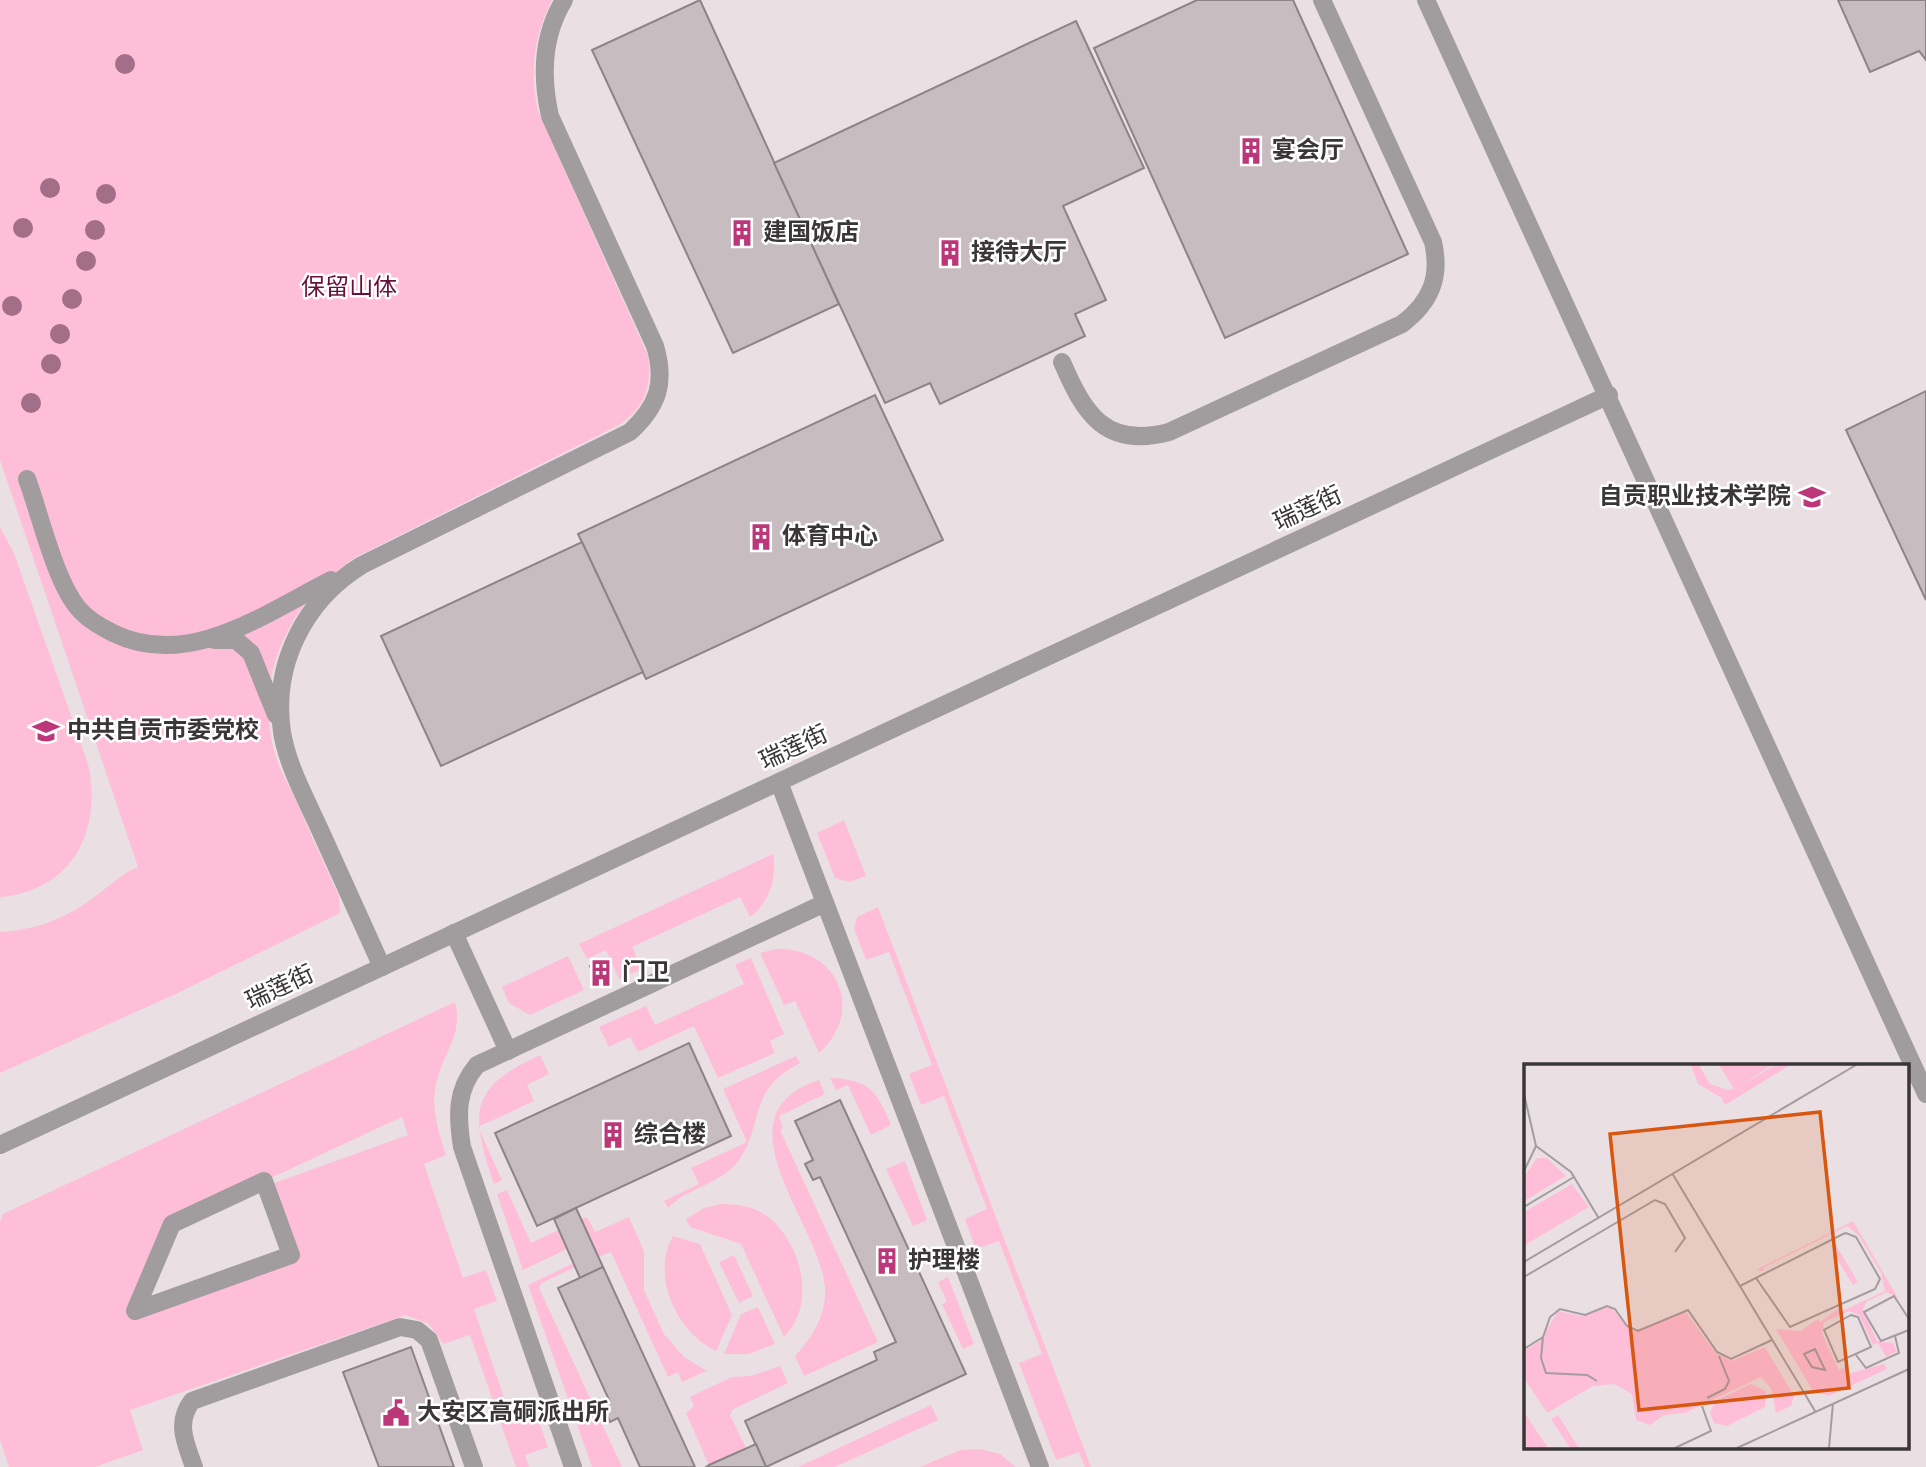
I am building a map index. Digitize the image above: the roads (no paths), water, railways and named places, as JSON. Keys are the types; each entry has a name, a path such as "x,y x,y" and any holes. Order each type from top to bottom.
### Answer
{"street":[{"path":"211,640 630,432 650,411 658,397 661,365 655,346 550,116 545,94 545,47 564,0"},
{"path":"1062,362 1078,400 1090,417 1130,436 1149,437 1169,432 1402,324 1416,313 1428,298 1437,262 1433,242 1322,0"},
{"path":"1426,0 1926,1094"},
{"name":"瑞莲街","path":"0,1145 1609,396"},
{"path":"27,479 62,579 78,608 103,628 132,642 174,647 211,640 236,640 251,653 294,772 382,967"},
{"path":"282,734 280,702 284,671 304,620 330,588 362,565"},
{"path":"779,782 1040,1467"},
{"path":"573,1467 462,1147 458,1121 459,1098 466,1079 477,1065 825,903"},
{"path":"454,933 508,1051"},
{"path":"264,1181 291,1255 135,1311 172,1224 264,1181"},
{"path":"194,1467 183,1434 186,1409 192,1401 400,1327 417,1330 433,1347 474,1467"}],"place":[{"name":"宴会厅","path":"1251,151"},
{"name":"建国饭店","path":"742,233"},
{"name":"接待大厅","path":"950,253"},
{"name":"自贡职业技术学院","path":"1812,497"},
{"name":"体育中心","path":"761,537"},
{"name":"中共自贡市委党校","path":"46,731"},
{"name":"门卫","path":"601,973"},
{"name":"综合楼","path":"613,1135"},
{"name":"护理楼","path":"887,1261"},
{"name":"大安区高硐派出所","path":"396,1413"}],"park label":[{"name":"保留山体","path":"349,288"}]}
